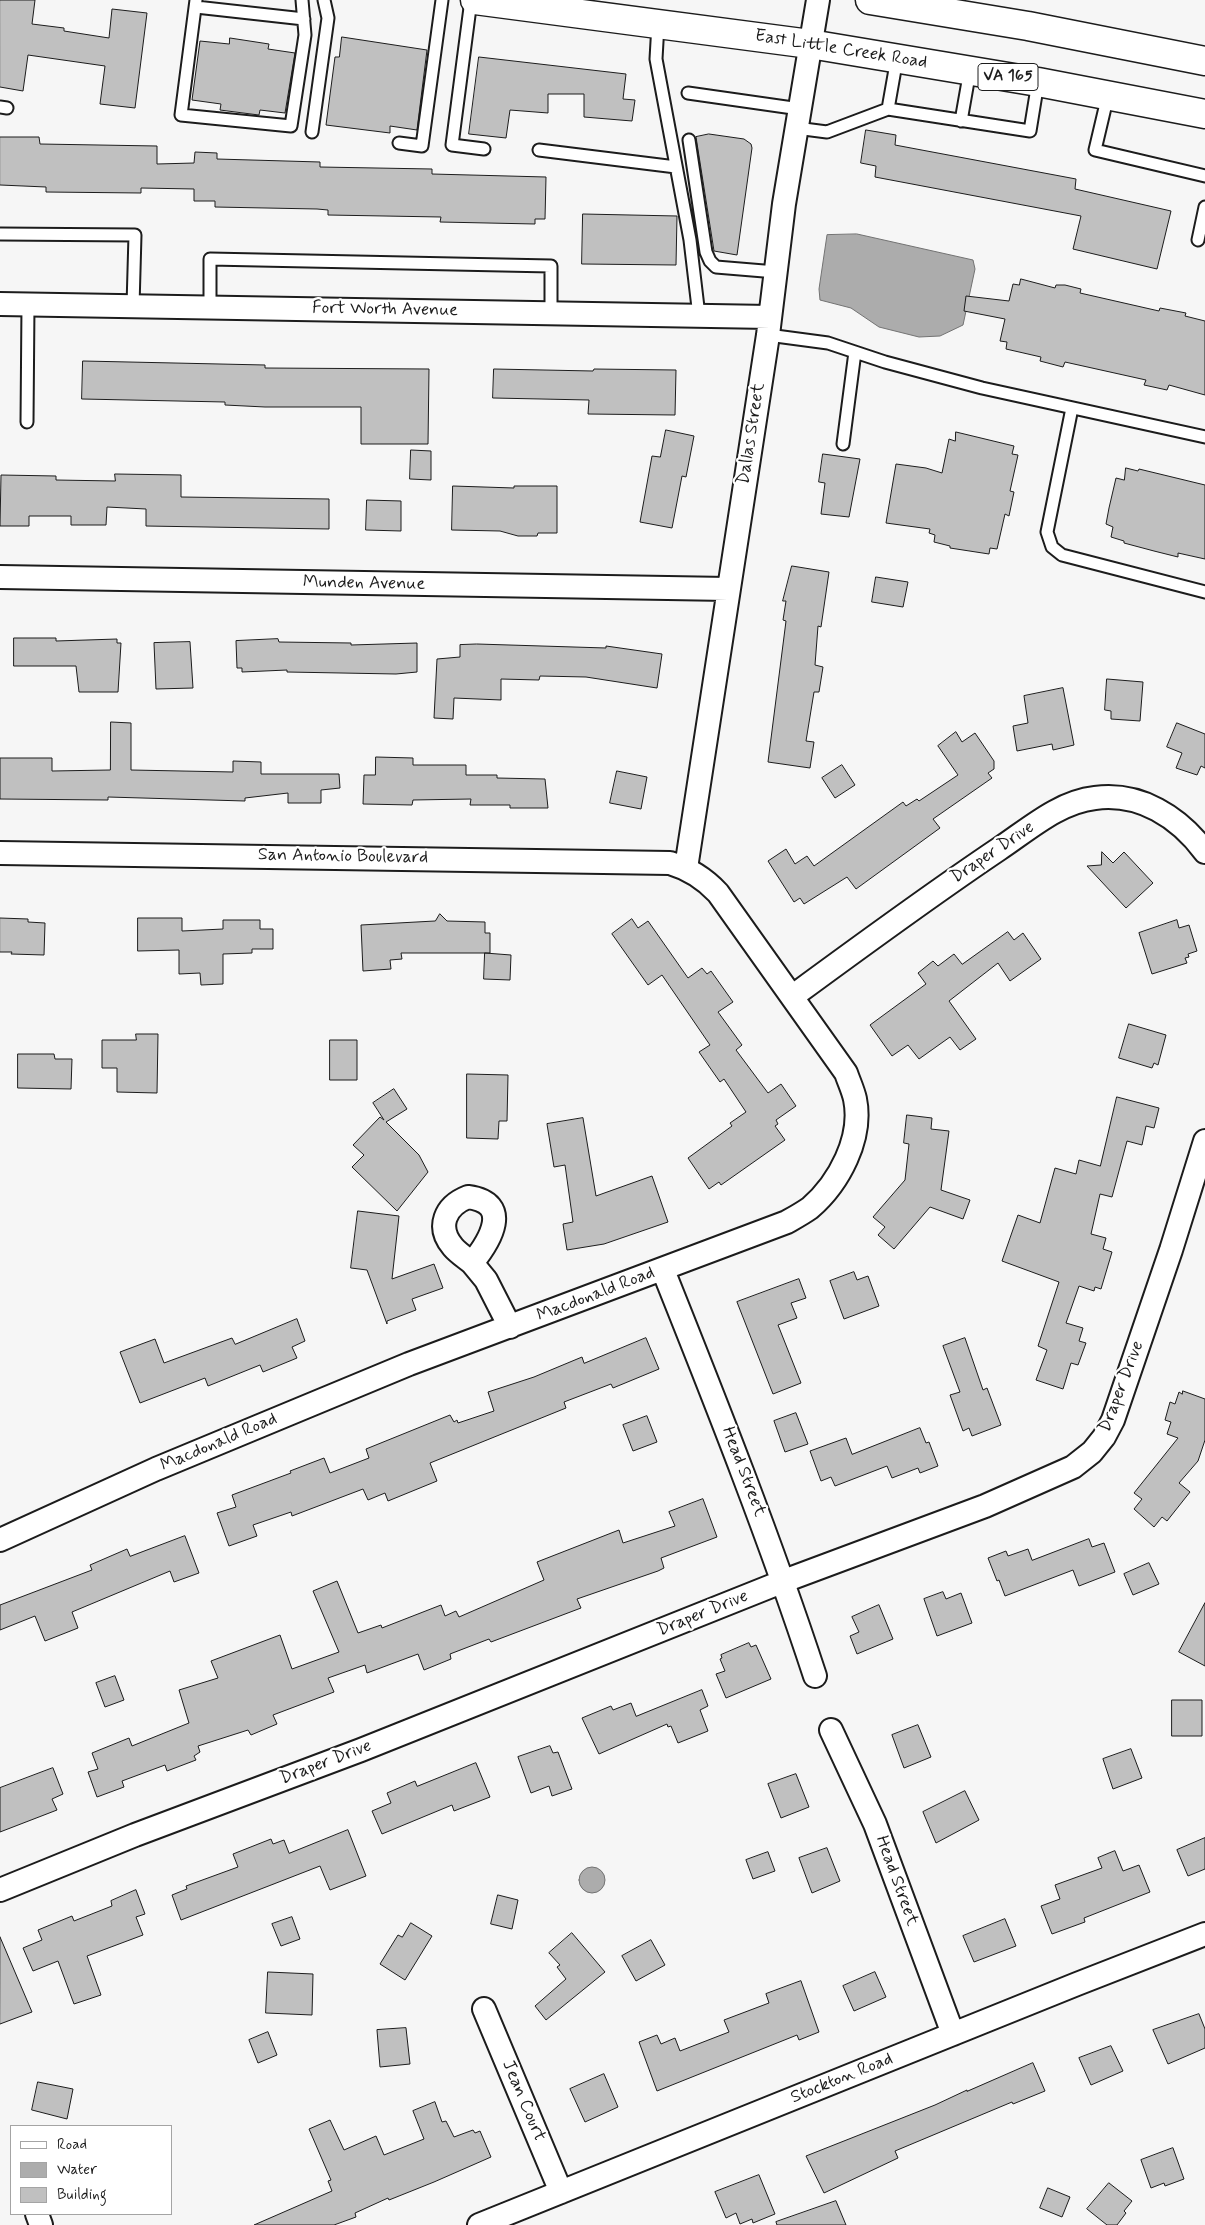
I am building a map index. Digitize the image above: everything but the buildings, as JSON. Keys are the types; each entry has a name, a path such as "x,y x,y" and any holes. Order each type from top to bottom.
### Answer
{"main road":[{"name":"East Little Creek Road","path":"475,0 810,44 1038,82 1205,114"},
{"path":"870,0 1028,26 1205,61"}],"street":[{"name":"Dallas Street","path":"686,868 769,326 798,119 818,0"},
{"name":"Fort Worth Avenue","path":"0,304 699,316 769,326"},
{"name":"Munden Avenue","path":"0,577 728,589"},
{"name":"Draper Drive","path":"793,996 882,930 977,864 1069,804 1094,798 1114,796 1141,802 1166,813 1189,832 1205,852"},
{"name":"San Antonio Boulevard","path":"0,853 458,859 670,864 686,868"},
{"name":"Macdonald Road","path":"0,1540 156,1469 408,1364 510,1328 787,1222 809,1208 822,1196 843,1167 852,1143 856,1121 855,1099 846,1073 718,892 706,880 686,868"},
{"name":"Draper Drive","path":"0,1890 136,1835 361,1750 784,1581 985,1506 1073,1467 1092,1452 1104,1437 1113,1420 1171,1250 1205,1141"},
{"path":"472,1263 486,1280 510,1328"},
{"name":"Head Street","path":"662,1270 727,1431 784,1581 815,1676"},
{"name":"Head Street","path":"831,1730 875,1824 953,2034"},
{"name":"Stockton Road","path":"479,2225 515,2219 561,2192 1205,1934"},
{"name":"Jean Court","path":"484,2009 561,2192"}],"lane":[{"path":"302,0 304,19 305,35 291,126 181,115 196,3 304,19"},
{"path":"312,132 328,18 324,0"},
{"path":"398,143 422,146 442,0"},
{"path":"471,0 452,145 484,149"},
{"path":"658,23 656,59 690,240 699,316"},
{"path":"888,109 897,58"},
{"path":"961,121 970,70"},
{"path":"688,93 798,119 827,132 888,109 1030,131 1038,82"},
{"path":"1108,95 1095,150 1205,176"},
{"path":"689,140 706,252 710,261 716,267 776,272"},
{"path":"539,150 676,167"},
{"path":"1198,240 1205,207"},
{"path":"0,234 135,236 133,306"},
{"path":"210,307 210,259 551,266 551,313"},
{"path":"27,422 28,305"},
{"path":"769,326 982,388 1205,437"},
{"path":"843,444 855,352"},
{"path":"1072,408 1047,532 1052,547 1062,555 1205,592"}],"water":[{"path":"857,234 973,260 975,269 963,325 940,336 919,337 879,327 851,308 820,300 819,289 827,235"},
{"path":"592,1867 601,1871 605,1880 601,1889 592,1893 583,1889 579,1880 583,1871"}]}
